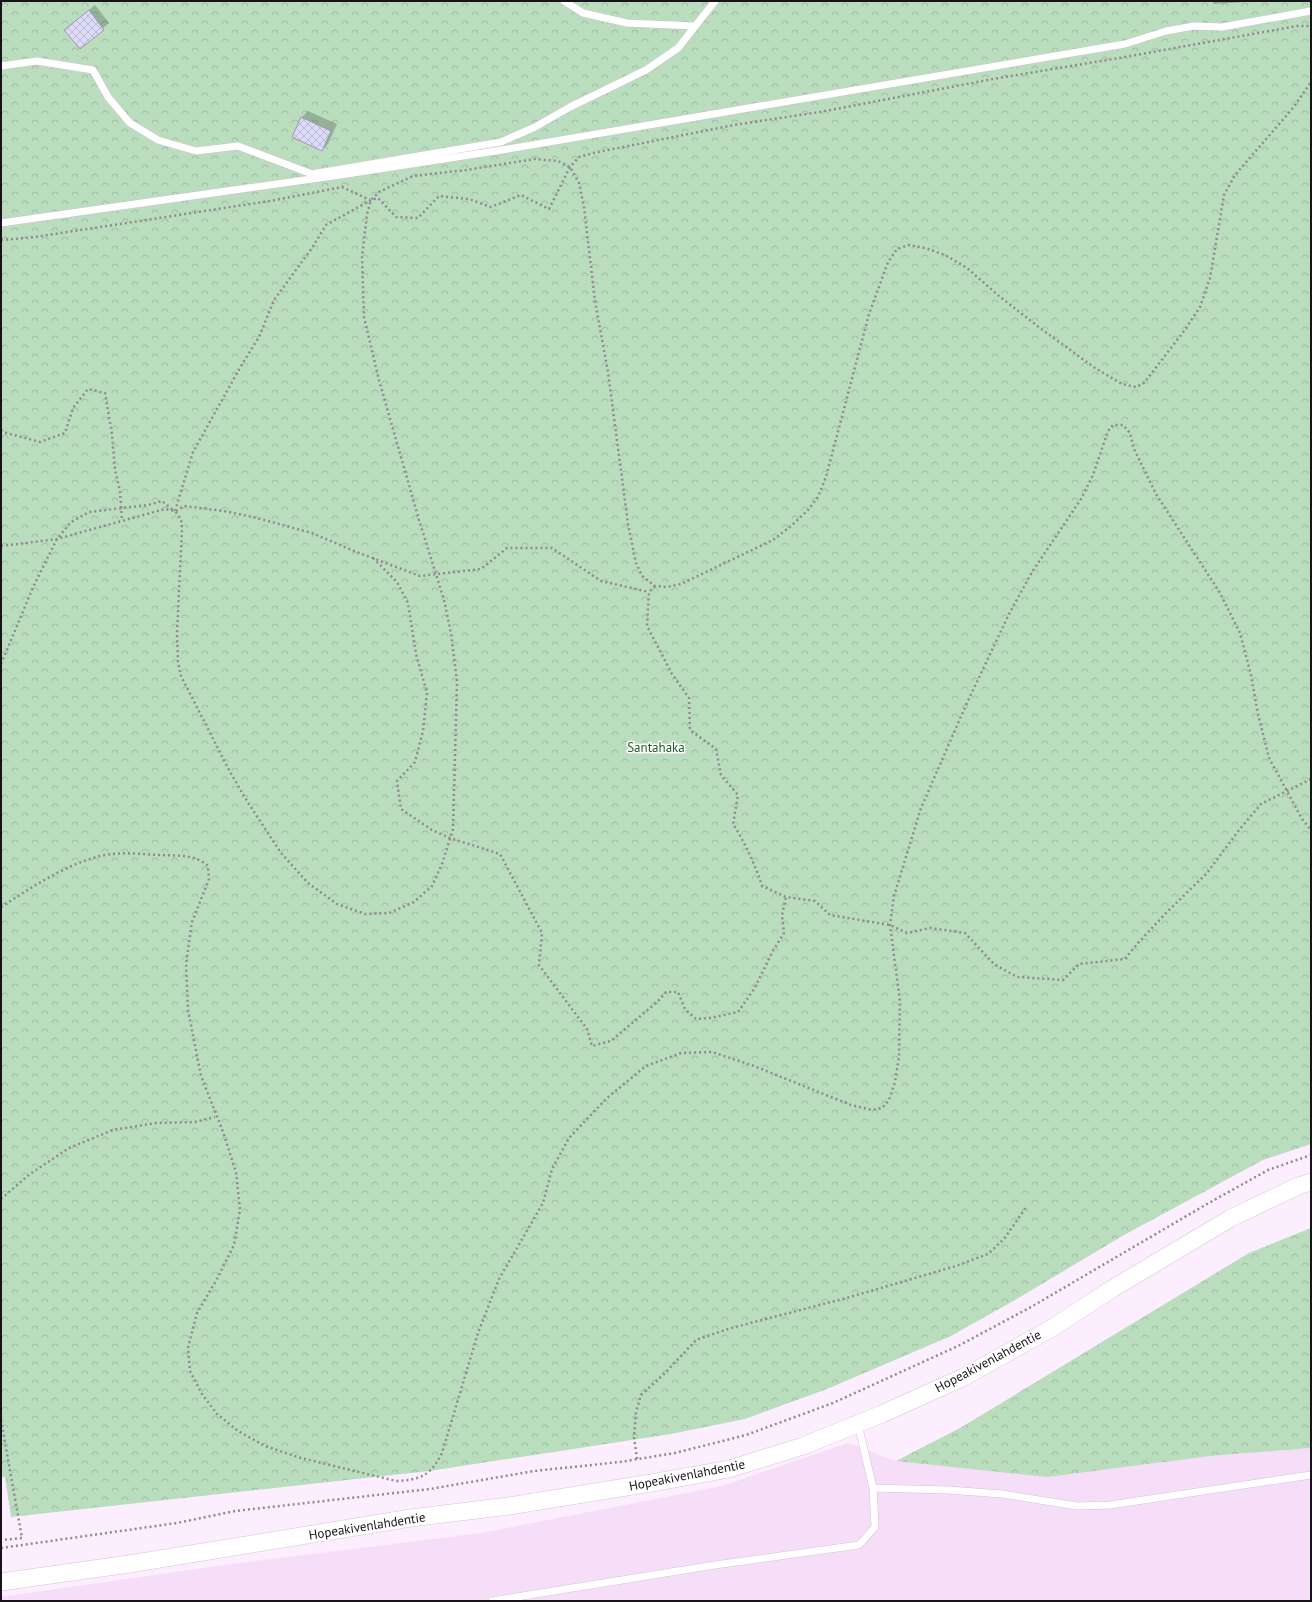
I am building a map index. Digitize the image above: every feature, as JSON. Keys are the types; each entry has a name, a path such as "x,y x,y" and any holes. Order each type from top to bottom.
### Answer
{"street":[{"name":"Hopeakivenlahdentie","path":"1,1582 129,1564 411,1518 517,1504 715,1471 803,1446 858,1424 964,1377 1052,1328 1112,1289 1231,1218 1298,1186 1311,1182"}],"lane":[{"path":"564,1 583,13 627,23 694,26"},
{"path":"1,66 36,61 93,70 108,97 130,123 158,140 196,151 238,146 312,174 501,142 535,127 570,107 646,70 678,48 694,26 716,1"},
{"path":"1,223 340,175 502,150 1125,44 1166,31 1194,26 1222,27 1311,11"},
{"path":"492,1601 715,1565 859,1544 875,1527 873,1488 858,1424"},
{"path":"873,1488 948,1490 1002,1494 1077,1506 1110,1505 1311,1475"}],"path":[{"path":"175,511 193,452 259,337 274,300 312,248 326,225 371,200 378,198 396,217 418,218 439,196 469,199 491,207 521,195 549,209 570,167 579,157 586,155 734,125 820,112 993,79 1104,61 1297,26 1311,26"},
{"path":"1,664 34,585 57,539 71,522 89,512 148,505 162,500 175,511 181,519 182,530 177,634 178,662 182,676 230,772 281,853 308,883 338,904 365,914 390,913 414,902 432,886 442,864 453,829 457,682 451,633 444,600 419,520 379,380 364,317 362,257 367,214 371,200 379,192 413,176 535,159 558,161 570,167 579,183 584,207 595,301 608,372 628,524 636,563 642,576 655,586 666,587 681,584 772,540 792,526 808,510 818,497 826,477 869,314 888,262 897,249 909,245 925,248 945,255 968,268 999,296 1095,368 1122,384 1136,387 1144,383 1184,331 1200,307 1210,278 1224,195 1236,175 1293,108 1311,82"},
{"path":"1,240 35,237 270,202 342,187 371,200"},
{"path":"1,430 2,432 40,442 65,433 73,408 88,389 105,393 112,434 115,470 120,491 122,521"},
{"path":"1,907 41,881 91,858 114,854 184,856 201,860 208,866 209,879 192,922 187,957 188,1010 201,1076 222,1129 236,1172 240,1210 234,1244 217,1279 197,1313 188,1348 190,1371 202,1394 217,1414 238,1431 265,1446 301,1458 396,1481 411,1480 425,1475 436,1465 442,1453 478,1333 499,1279 543,1202 552,1169 570,1138 607,1098 646,1066 681,1053 712,1052 754,1066 851,1105 872,1110 882,1108 889,1100 895,1082 899,1057 900,1001 890,925 894,896 921,808 966,705 1009,614 1032,572 1081,499 1093,475 1108,431 1113,425 1123,425 1130,434 1134,449 1156,494 1220,593 1240,633 1251,675 1258,714 1269,758 1302,819 1311,830"},
{"path":"1,546 57,539 165,509 175,511 184,506 224,511 257,518 312,533 420,576 481,569 507,548 552,548 601,581 649,592"},
{"path":"372,558 397,582 408,603 416,654 426,693 423,730 415,762 397,781 401,810 432,830 450,838 500,854 542,933 540,965 587,1029 592,1046 611,1041 666,992 678,992 685,1009 696,1018 710,1018 738,1012 754,989 784,933 782,915 786,897"},
{"path":"655,586 649,592 647,626 672,674 689,698 690,730 716,749 722,775 738,795 733,824 742,839 762,886 786,897 815,901 830,915 890,925 906,933 930,928 964,933 994,964 1017,977 1064,980 1079,964 1125,959 1167,912 1208,873 1239,830 1261,804 1311,779"},
{"path":"1,1198 30,1174 69,1148 113,1130 156,1123 195,1122 215,1117"},
{"path":"1,1548 178,1523 235,1512 430,1489 534,1471 637,1459 675,1452 746,1435 833,1403 958,1346 1031,1307 1268,1170 1311,1155"},
{"path":"637,1459 634,1437 636,1412 641,1395 664,1374 696,1340 728,1329 850,1297 956,1266 988,1254 1004,1239 1027,1206"},
{"path":"1,1420 22,1538 1,1540"}],"shaded area":[{"path":"848,1443 896,1461 1210,1456 1311,1448 1311,1601 1,1601 1,1597 224,1565 481,1533 722,1486"}],"green space":[{"name":"Santahaka","path":"1,1 1311,1 1311,1144 1263,1160 1124,1235 951,1336 827,1389 745,1419 671,1434 429,1471 11,1517 5,1477 1,1477"},
{"path":"1311,1228 1311,1448 1210,1456 1047,1477 896,1461 960,1428 1249,1253"}],"building":[{"path":"89,10 104,30 80,49 64,30"},
{"path":"301,117 331,131 322,151 292,137"}]}
